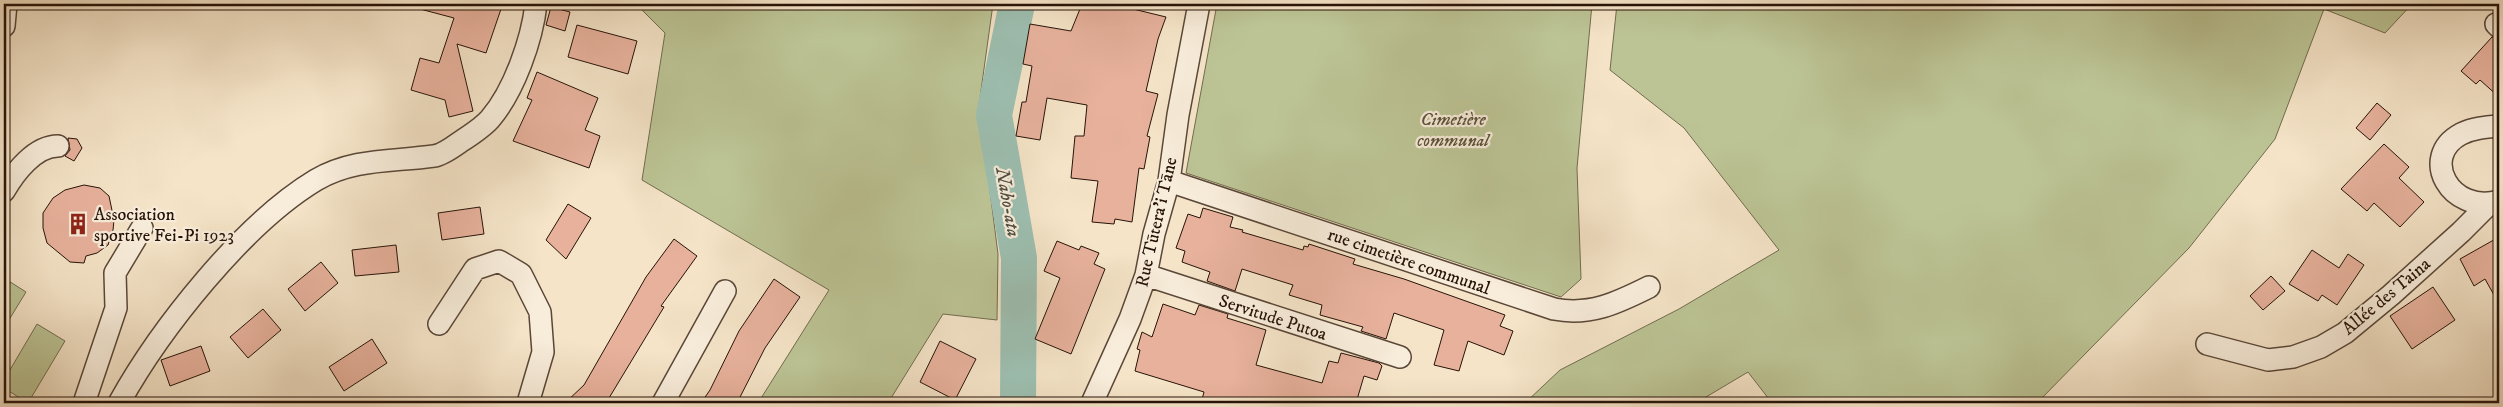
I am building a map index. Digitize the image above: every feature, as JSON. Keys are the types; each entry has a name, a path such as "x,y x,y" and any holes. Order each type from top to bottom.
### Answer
{"street":[{"path":"4,26 6,4"},
{"path":"120,403 136,373 178,316 223,263 268,216 315,181 338,169 366,161 436,156 473,134 490,118 518,73 533,22 536,4"},
{"name":"Rue Tūtera'i Tāne","path":"1092,403 1130,319 1146,275 1154,234 1169,182 1178,115 1199,4"},
{"path":"2494,202 2464,200 2453,193 2445,182 2442,169 2444,151 2451,141 2460,134 2475,128 2499,126"},
{"path":"4,191 10,181 39,151 49,146 58,146"},
{"name":"rue cimetière communal","path":"1169,182 1554,310 1575,312 1595,310 1649,287"},
{"name":"Allée des Taina","path":"2207,344 2267,360 2305,354 2321,347 2345,333 2391,295 2494,202"},
{"path":"84,403 116,308 115,273 142,228"},
{"path":"439,324 475,269 498,262 521,274 540,312 543,352 528,403"},
{"name":"Servitude Putoa","path":"1146,275 1400,357"},
{"path":"664,403 725,291"}],"green space":[{"path":"636,4 993,4 979,105 998,254 997,320 943,314 888,403 758,403 829,290 642,180 665,33"},
{"name":"Cimetière communal","path":"1217,4 1592,4 1577,168 1581,279 1561,297 1186,173"},
{"path":"1617,4 2412,4 2385,33 2324,9 2275,139 2189,248 2037,403 1772,403 1748,372 1696,403 1525,403 1560,370 1679,309 1779,250 1684,128 1610,70"},
{"path":"4,278 26,292 4,328"},
{"path":"37,324 65,341 28,403 4,388 4,380"}],"building":[{"path":"421,4 484,4 501,9 486,53 457,44 473,111 449,117 445,100 411,90 420,58 439,63 454,18 420,9"},
{"path":"1082,4 1131,4 1129,8 1166,17 1158,39 1146,91 1158,94 1147,136 1150,137 1144,169 1139,168 1132,222 1115,219 1114,224 1092,222 1098,181 1071,178 1075,136 1084,136 1087,105 1047,98 1040,140 1016,136 1022,102 1026,102 1032,66 1023,64 1030,24 1071,31"},
{"path":"551,7 570,12 565,31 546,25"},
{"path":"577,25 637,41 628,74 568,57"},
{"path":"2492,37 2499,39 2499,97 2480,80 2476,84 2461,71"},
{"path":"537,72 598,98 585,130 600,136 589,168 513,141 532,100 527,98"},
{"path":"2377,103 2391,115 2370,140 2356,128"},
{"path":"68,138 77,139 82,148 74,161 65,156 70,150"},
{"path":"2384,144 2409,167 2399,178 2424,202 2400,227 2374,203 2367,211 2341,189"},
{"name":"Association sportive Fei-Pi 1923","path":"84,185 100,188 109,196 114,220 113,230 108,245 97,253 86,256 84,263 70,262 47,243 43,228 43,213 53,198 65,190"},
{"path":"568,204 591,218 566,259 546,240"},
{"path":"480,207 484,234 442,240 438,213"},
{"path":"1203,208 1233,217 1230,227 1243,230 1242,232 1303,250 1304,246 1308,247 1309,244 1355,259 1353,264 1404,279 1505,315 1500,326 1513,331 1504,355 1468,341 1459,371 1434,365 1444,330 1394,313 1386,339 1361,331 1363,327 1320,315 1322,305 1289,295 1293,285 1242,269 1235,291 1207,281 1210,272 1182,262 1185,251 1176,248 1188,214 1200,218"},
{"path":"2499,237 2499,304 2485,279 2474,286 2460,259"},
{"path":"674,239 697,256 661,306 664,307 606,403 565,403 584,385 646,277"},
{"path":"1057,241 1079,250 1081,246 1099,253 1094,264 1105,269 1071,354 1035,339 1060,278 1044,271"},
{"path":"396,245 399,272 355,276 352,250"},
{"path":"2312,250 2339,268 2348,254 2364,265 2337,305 2322,295 2318,301 2289,284"},
{"path":"321,262 338,283 305,311 288,289"},
{"path":"2271,276 2285,291 2263,310 2250,296"},
{"path":"774,279 800,297 765,348 737,403 701,403 710,390 739,331"},
{"path":"2433,287 2455,320 2412,349 2390,316"},
{"path":"1163,304 1195,315 1199,305 1228,314 1227,318 1266,330 1256,365 1322,383 1329,361 1338,363 1341,353 1379,363 1382,366 1377,380 1364,376 1356,403 1201,403 1204,392 1135,371 1140,350 1137,349 1142,332 1152,337"},
{"path":"263,309 281,330 248,358 230,337"},
{"path":"372,339 387,363 344,391 329,367"},
{"path":"940,341 976,359 955,400 920,382"},
{"path":"201,346 210,371 170,386 161,360"}],"waterway":[{"name":"Naho-ata","path":"1017,4 994,115 1019,258 1018,403"}],"place":[{"name":"Association sportive Fei-Pi 1923","path":"78,224"}]}
